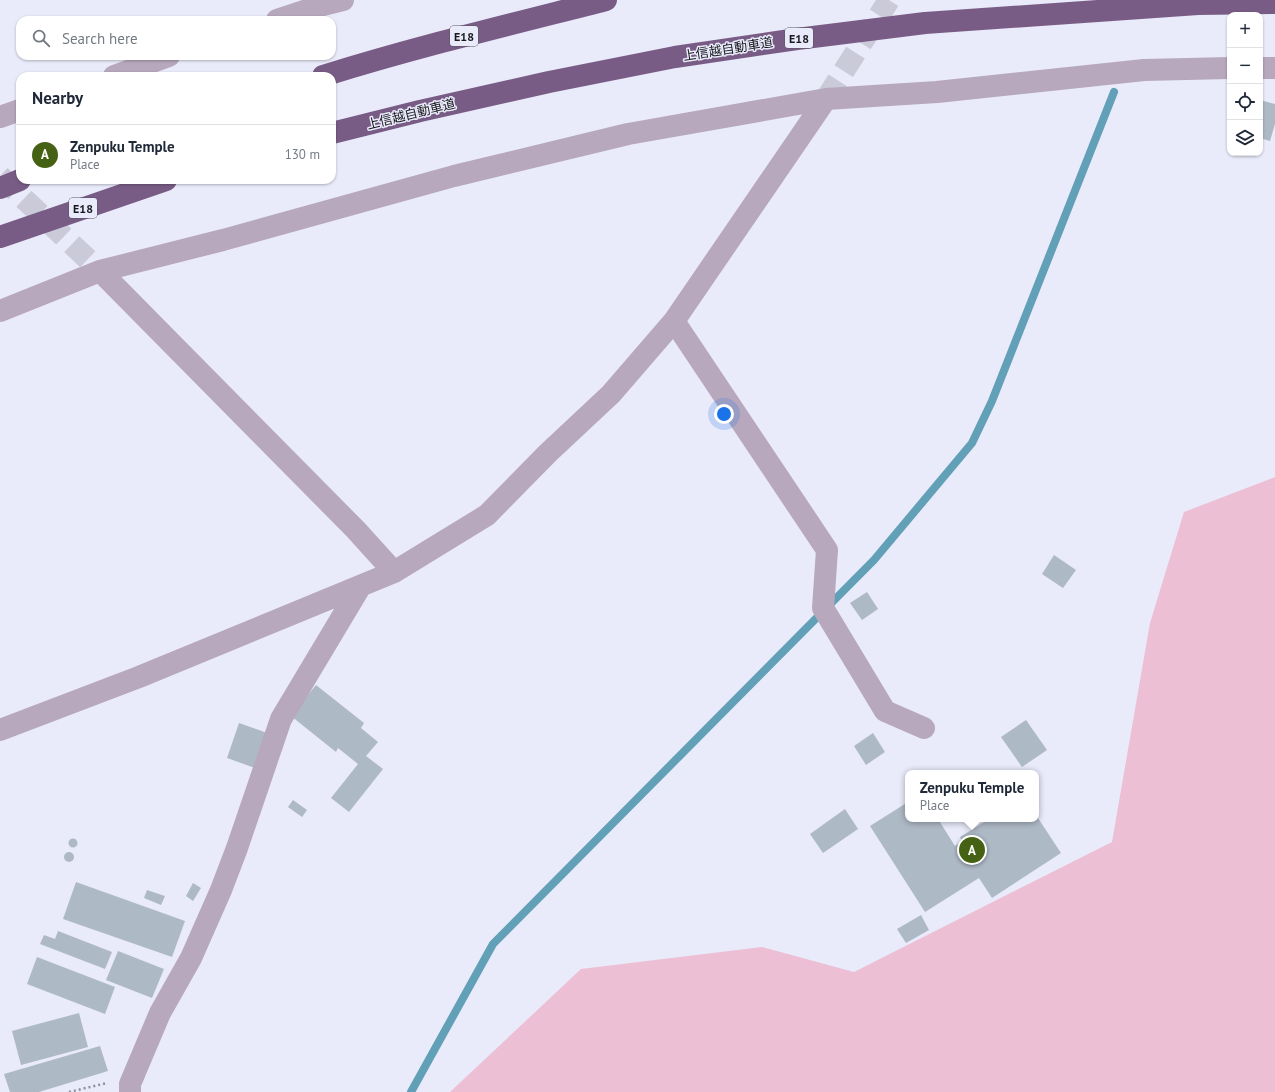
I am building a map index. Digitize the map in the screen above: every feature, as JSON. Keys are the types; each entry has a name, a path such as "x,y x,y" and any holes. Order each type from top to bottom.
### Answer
{"highway":[{"name":"E18","path":"335,72 482,31 606,0"},
{"name":"上信越自動車道","path":"336,133 420,111 549,82 675,57 797,39 925,22 1198,4 1275,3"},
{"path":"0,188 16,182"},
{"name":"E18","path":"0,237 154,184"}],"street":[{"path":"289,16 343,0"},
{"path":"125,72 158,60"},
{"path":"0,311 100,271 223,240 454,176 628,134 826,99 937,92 1144,70 1227,68"},
{"path":"1263,68 1275,68"},
{"path":"0,730 139,677 394,572 487,515 548,453 611,394 674,321 826,99"},
{"path":"0,117 16,111"},
{"path":"100,271 356,530 394,572"},
{"path":"674,321 827,550 823,608 885,711 924,728"},
{"path":"130,1088 160,1013 191,958 221,890 281,719 360,587"}],"path":[{"path":"69,1092 104,1083 130,1088"}],"shaded area":[{"path":"1275,477 1275,1092 450,1092 581,969 762,947 854,972 1112,842 1150,623 1184,512"}],"building":[{"path":"1263,101 1275,104 1275,124 1270,141 1263,139"},
{"path":"1054,555 1076,570 1063,588 1042,574"},
{"path":"867,592 878,609 862,620 850,603"},
{"path":"316,685 364,723 361,728 378,742 366,756 383,769 349,812 331,798 358,764 338,748 336,752 291,716"},
{"path":"1026,720 1047,750 1022,767 1001,737"},
{"path":"239,723 267,733 255,768 227,758"},
{"path":"873,733 885,752 866,765 854,746"},
{"path":"293,800 307,810 302,817 288,807"},
{"path":"905,804 905,822 940,822 955,846 962,841 960,837 984,822 1039,822 1039,820 1061,853 992,898 979,878 925,912 870,826"},
{"path":"845,809 858,829 823,853 810,834"},
{"path":"71,839 75,839 77,843 75,847 71,847 69,845 69,841"},
{"path":"67,852 71,852 73,853 73,861 67,862 64,859 64,855"},
{"path":"76,882 185,921 172,957 63,919"},
{"path":"193,883 201,888 193,901 186,896"},
{"path":"147,890 165,896 161,905 144,898"},
{"path":"921,915 929,930 906,943 897,929"},
{"path":"58,931 112,952 105,969 40,944 44,935 55,939"},
{"path":"118,951 164,969 152,998 106,980"},
{"path":"37,957 115,987 105,1014 27,984"},
{"path":"79,1013 88,1047 21,1065 12,1031"},
{"path":"100,1046 108,1071 39,1092 10,1092 4,1074"}],"waterway":[{"path":"411,1092 493,944 874,560 972,443 992,401 1114,92"}],"tunnel":[{"path":"826,99 889,0"},
{"path":"0,176 100,271"}],"place":[{"name":"Zenpuku Temple","path":"972,850"}]}
